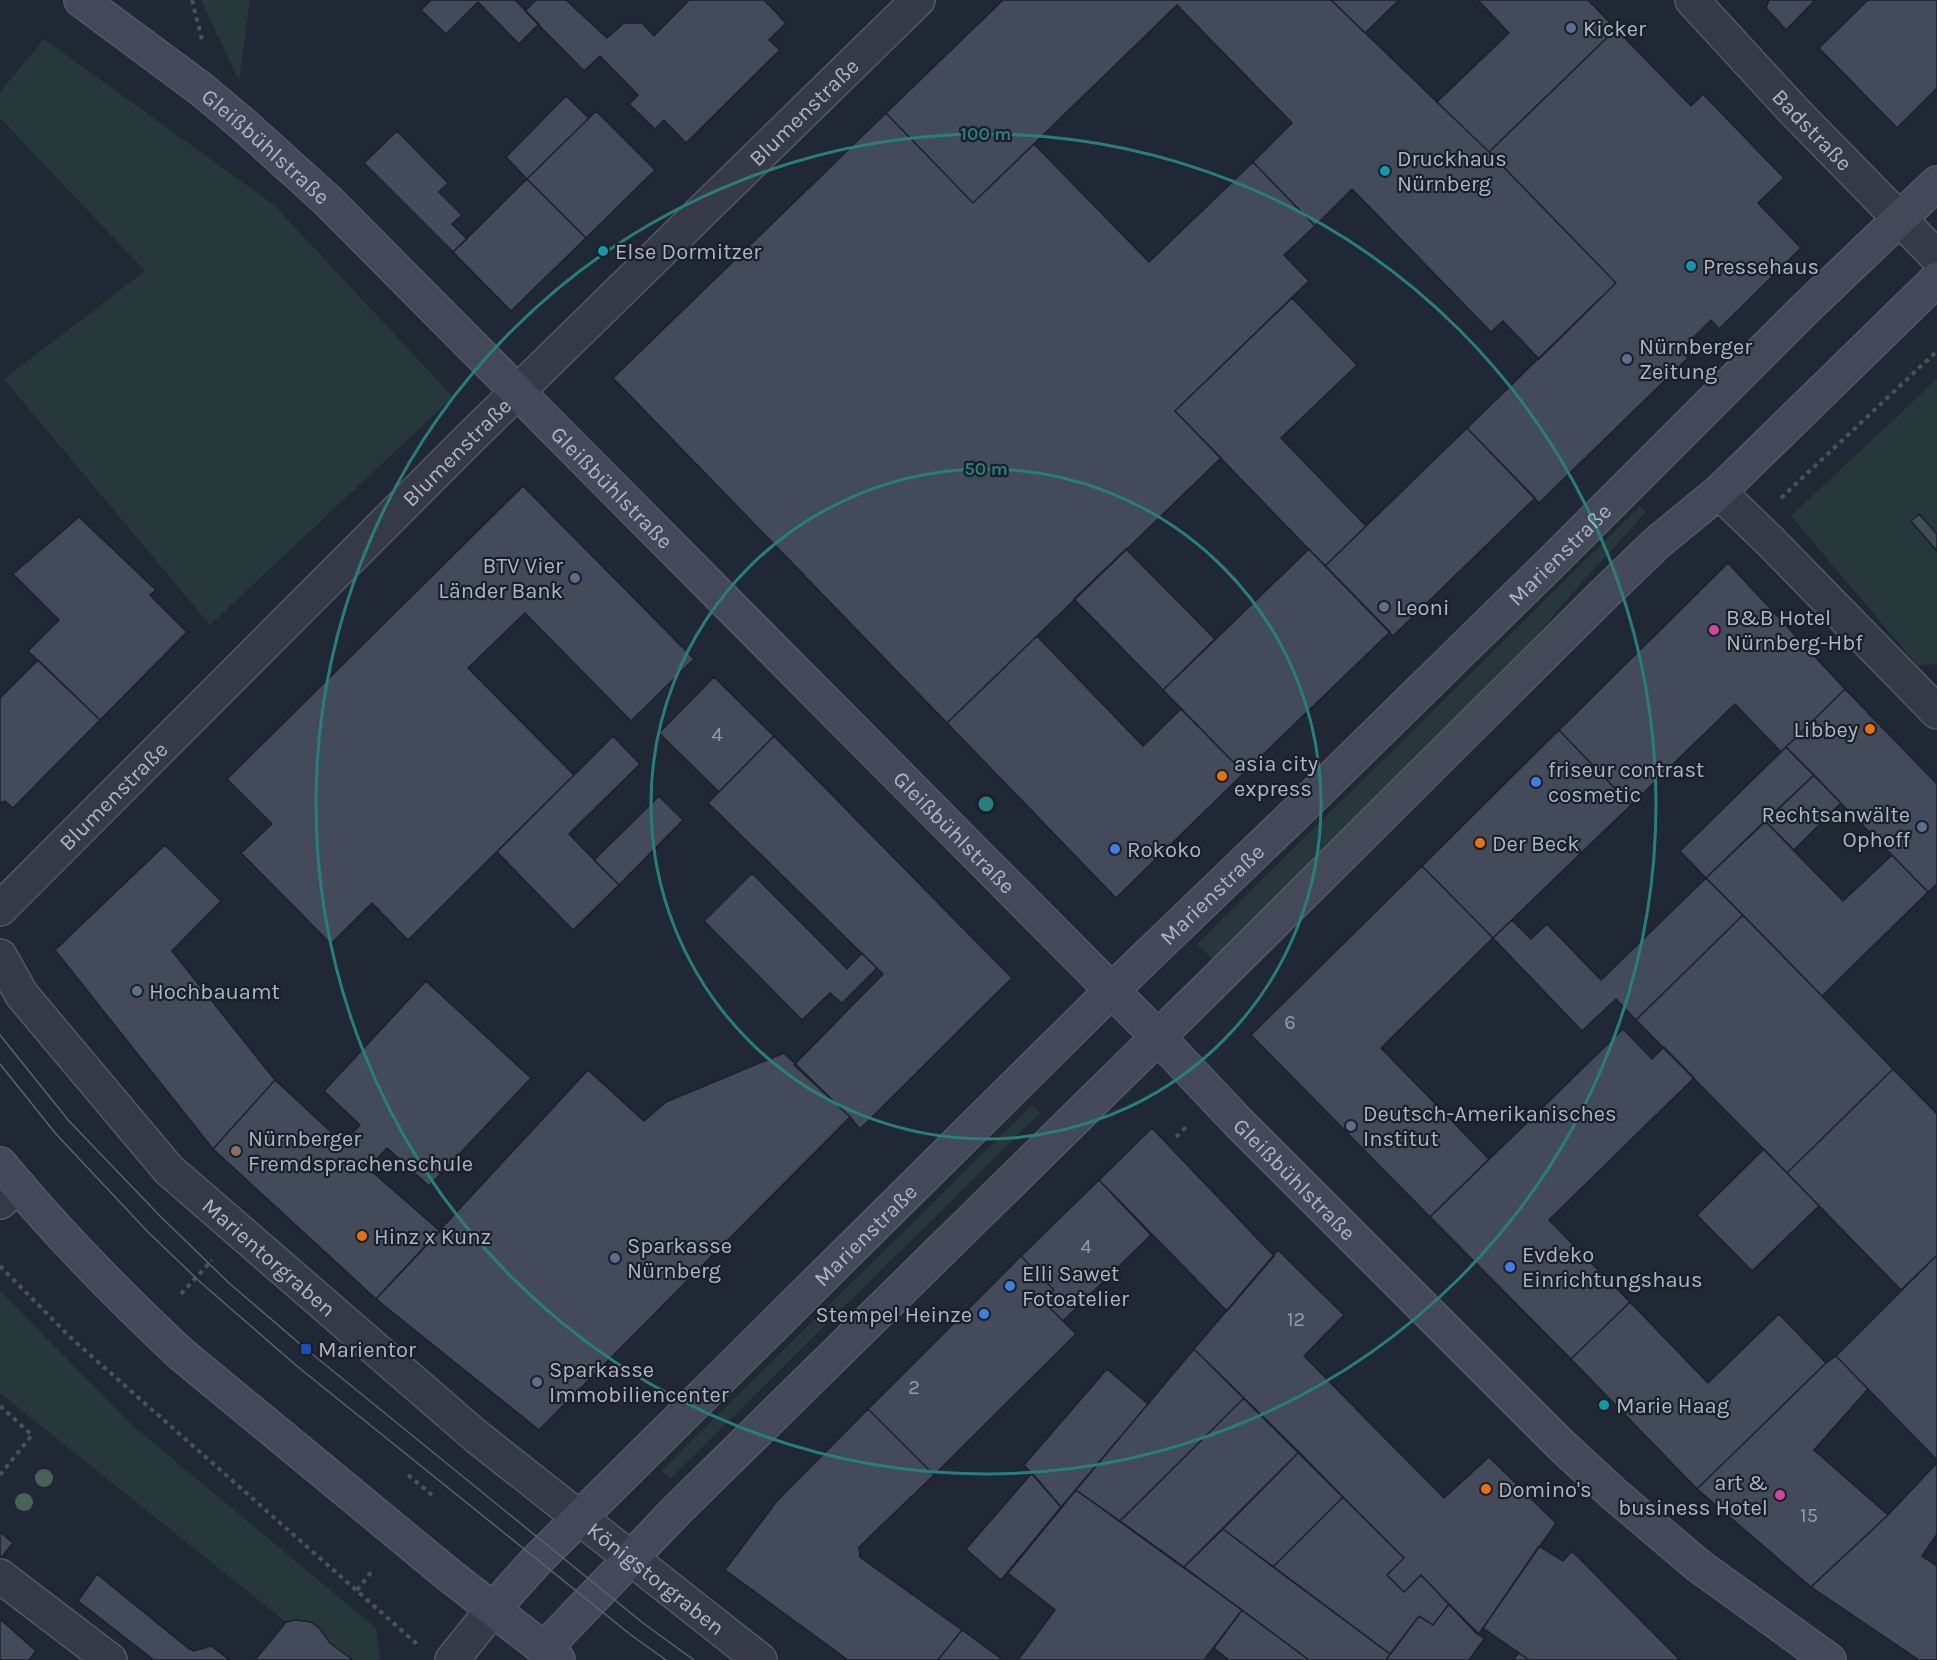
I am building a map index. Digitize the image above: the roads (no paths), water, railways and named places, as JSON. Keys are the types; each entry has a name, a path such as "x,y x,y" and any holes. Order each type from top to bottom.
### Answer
{"main road":[{"name":"Gleißbühlstraße","path":"81,0 182,74 271,148 357,229 1157,1036 1238,1122 1472,1357 1607,1488 1699,1566 1829,1660"},
{"name":"Marienstraße","path":"493,1609 580,1517 1111,991 1288,821 1803,311 1937,183"},
{"path":"6,1184 181,1354 493,1609 546,1657 677,1510 1648,550 1719,492 1937,279"}],"street":[{"name":"Blumenstraße","path":"0,909 517,392 918,0"},
{"name":"Badstraße","path":"1703,5 1733,46 1937,257"},
{"path":"1719,492 1937,712"},
{"name":"Marientorgraben","path":"0,956 22,995 169,1170 477,1437 580,1517"},
{"name":"Königstorgraben","path":"580,1517 760,1660"},
{"path":"0,1576 102,1658"},
{"path":"452,1660 493,1609"}],"tram line":[{"path":"0,1035 69,1121 161,1217 229,1283 306,1349 643,1623 694,1660"},
{"path":"0,1064 56,1134 147,1231 199,1281 298,1367 631,1635 666,1660"}],"place":[{"name":"Kicker","path":"1571,28"},
{"name":"Druckhaus Nürnberg","path":"1385,171"},
{"name":"Else Dormitzer","path":"603,251"},
{"name":"Pressehaus","path":"1691,266"},
{"name":"Nürnberger Zeitung","path":"1627,359"},
{"name":"BTV Vier Länder Bank","path":"575,578"},
{"name":"Leoni","path":"1384,607"},
{"name":"B&B Hotel Nürnberg-Hbf","path":"1714,630"},
{"name":"Libbey","path":"1870,729"},
{"name":"asia city express","path":"1222,776"},
{"name":"friseur contrast cosmetic","path":"1536,782"},
{"name":"Rechtsanwälte Ophoff","path":"1922,827"},
{"name":"Der Beck","path":"1480,843"},
{"name":"Rokoko","path":"1115,849"},
{"name":"Hochbauamt","path":"137,991"},
{"name":"Deutsch-Amerikanisches Institut","path":"1351,1126"},
{"name":"Nürnberger Fremdsprachenschule","path":"236,1151"},
{"name":"Hinz x Kunz","path":"362,1236"},
{"name":"Sparkasse Nürnberg","path":"615,1258"},
{"name":"Evdeko Einrichtungshaus","path":"1510,1267"},
{"name":"Elli Sawet Fotoatelier","path":"1010,1286"},
{"name":"Stempel Heinze","path":"984,1314"},
{"name":"Marientor","path":"306,1349"},
{"name":"Sparkasse Immobiliencenter","path":"537,1382"},
{"name":"Marie Haag","path":"1604,1405"},
{"name":"Domino's","path":"1486,1489"},
{"name":"art & business Hotel","path":"1780,1495"}]}
